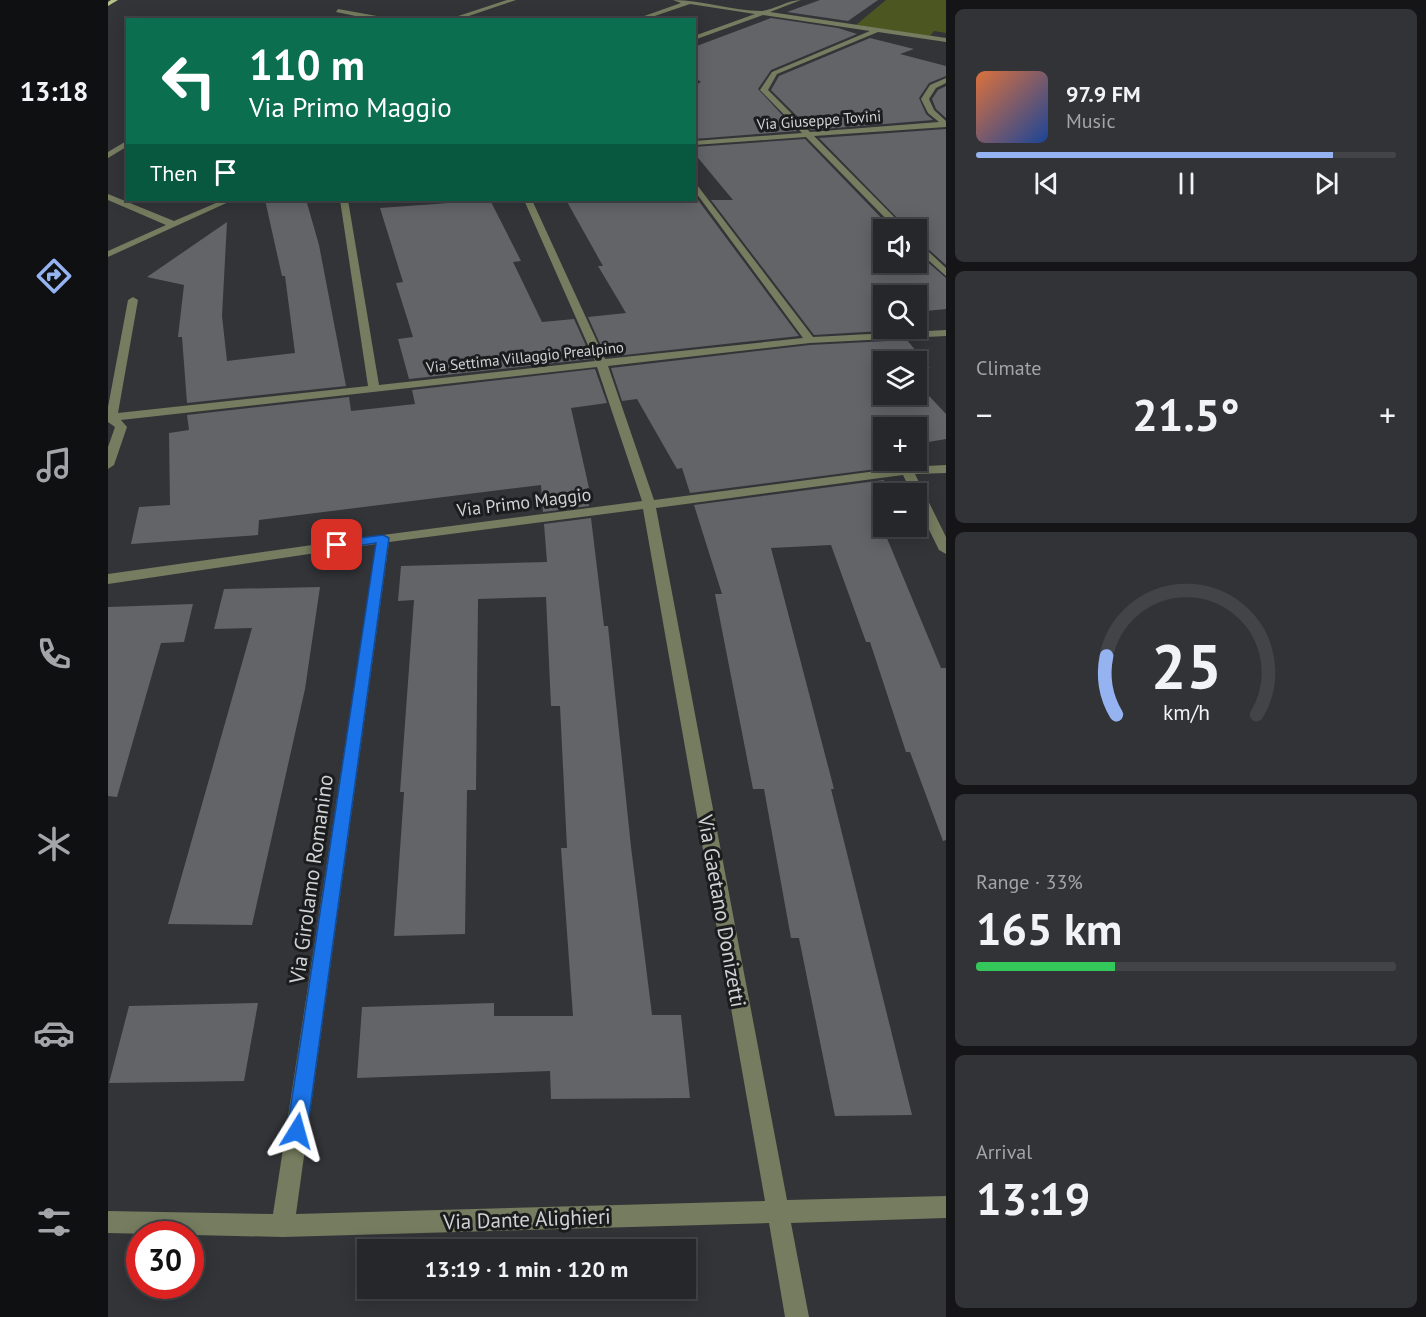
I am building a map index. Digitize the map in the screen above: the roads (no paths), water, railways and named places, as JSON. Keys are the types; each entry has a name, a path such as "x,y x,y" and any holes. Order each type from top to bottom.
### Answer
{"main road":[{"path":"108,4 115,0"}],"street":[{"path":"455,18 513,0"},
{"path":"676,0 946,40"},
{"path":"696,37 798,0"},
{"path":"642,18 689,2"},
{"path":"338,11 376,18"},
{"path":"877,30 774,73 764,90 892,219"},
{"path":"945,124 931,111 925,99 933,87 946,80"},
{"name":"Via Giuseppe Tovini","path":"696,143 945,124"},
{"path":"108,156 126,143"},
{"path":"696,186 810,340"},
{"path":"108,198 175,225"},
{"path":"108,254 227,201"},
{"path":"344,201 374,388"},
{"name":"Via Gaetano Donizetti","path":"528,201 602,364 649,504 797,1317"},
{"path":"927,254 946,273"},
{"path":"108,465 121,427 110,418 133,300"},
{"name":"Via Settima Villaggio Prealpino","path":"110,418 810,340 946,333"},
{"name":"Via Primo Maggio","path":"927,470 946,469"},
{"path":"908,471 946,550"},
{"name":"Via Primo Maggio","path":"108,579 383,538 908,471"},
{"name":"Via Girolamo Romanino","path":"283,1226 383,538"},
{"name":"Via Dante Alighieri","path":"108,1222 283,1226 946,1207"}]}
